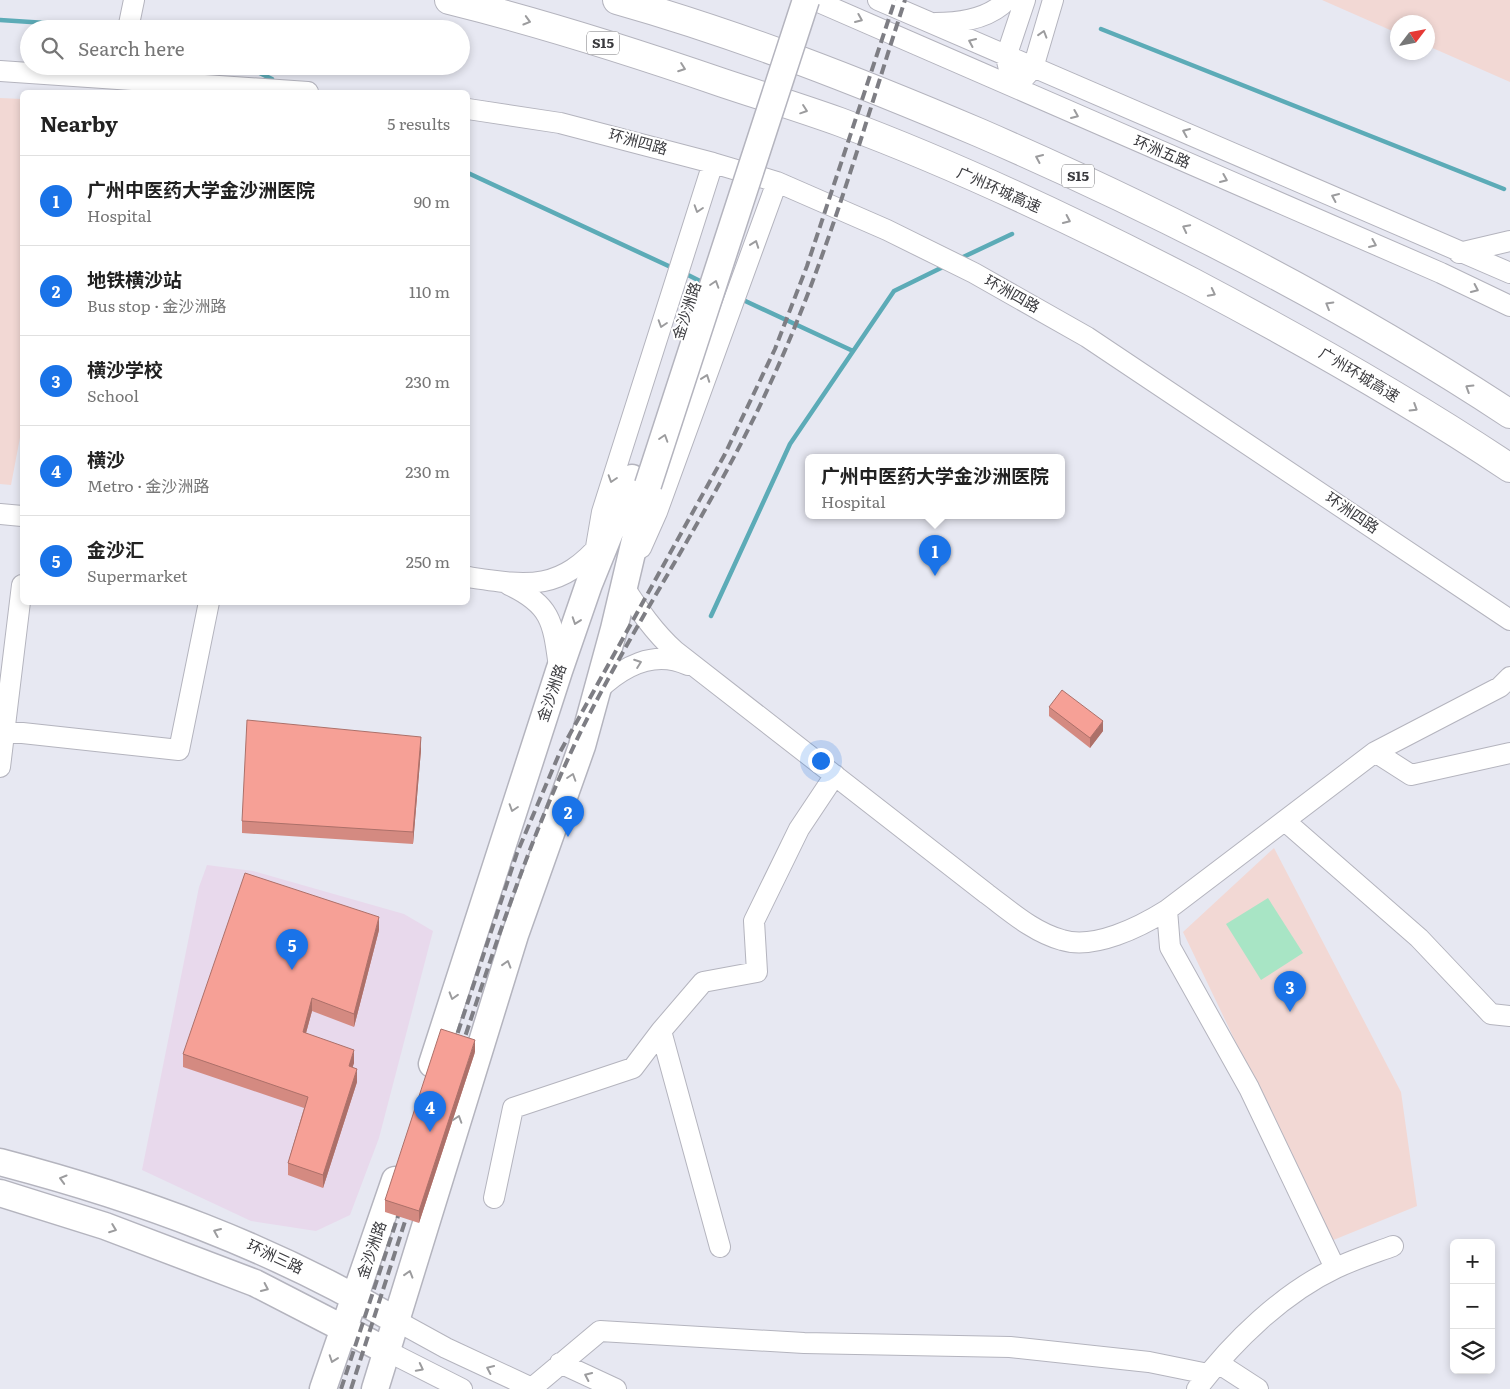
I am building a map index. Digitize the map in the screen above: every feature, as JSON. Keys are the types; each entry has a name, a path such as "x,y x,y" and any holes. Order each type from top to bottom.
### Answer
{"highway":[{"name":"广州环城高速","path":"448,0 610,45 786,103 843,123 1020,198 1130,250 1260,318 1384,390 1510,468"},
{"name":"S15","path":"617,0 721,32 804,63 926,110 1037,157 1181,225 1294,285 1439,369 1510,414"}],"main road":[{"name":"金沙洲路","path":"375,1389 515,935 568,788 598,690 624,586 640,481 789,0"},
{"name":"金沙洲路","path":"424,1087 480,909 589,584 612,530 640,481 806,0"},
{"name":"金沙洲路","path":"323,1389 356,1298 404,1153"},
{"name":"环洲三路","path":"0,1162 84,1185 183,1218 256,1248 356,1298 395,1320"},
{"path":"0,1193 106,1226 211,1265 282,1296 387,1351"}],"street":[{"path":"130,20 134,0"},
{"name":"环洲五路","path":"814,0 1441,273 1510,306"},
{"name":"环洲五路","path":"878,0 1006,57 1510,273"},
{"path":"931,24 972,19 987,14 1007,0"},
{"path":"1014,88 1006,57 1025,0"},
{"path":"1014,88 1033,68 1053,0"},
{"path":"0,71 20,72"},
{"path":"59,75 279,90"},
{"name":"环洲四路","path":"470,109 560,123 713,163 777,182 886,230 974,273 1087,337 1504,615"},
{"path":"589,584 602,512 713,163"},
{"path":"777,182 657,512 624,586 662,639 700,671 1027,924 1064,941 1082,942 1130,930 1167,910 1375,752 1500,687 1510,677"},
{"path":"1441,273 1460,252 1510,240"},
{"path":"1441,273 1491,264 1510,257"},
{"path":"0,514 20,516"},
{"path":"470,577 503,582 540,583 553,579 577,567 612,530"},
{"path":"503,582 529,594 542,606 555,636 559,670"},
{"path":"0,767 20,601"},
{"path":"4,731 179,750 208,605"},
{"path":"598,690 625,668 655,658 682,662 700,671"},
{"path":"1375,752 1411,775 1510,753"},
{"path":"494,1198 513,1108 633,1068 704,982 757,972 754,921 799,829 835,775"},
{"path":"1285,821 1419,938 1491,1014 1510,1016"},
{"path":"1167,910 1170,947 1250,1088 1335,1268"},
{"path":"661,1032 720,1247"},
{"path":"1208,1375 1268,1310 1335,1268 1393,1246"},
{"name":"环洲三路","path":"395,1320 446,1348 533,1388"},
{"path":"533,1388 560,1363 600,1331 804,1343 1010,1347 1149,1362 1208,1375 1258,1389"},
{"path":"387,1351 450,1388"},
{"path":"560,1363 616,1389"}],"shaded area":[{"path":"1322,0 1510,0 1510,82 1435,49 1435,15 1390,15 1390,30"},
{"path":"0,98 20,99 20,438 11,485 0,484"},
{"path":"1274,848 1401,1092 1417,1206 1331,1241 1183,932"},
{"path":"207,865 253,871 404,914 433,931 379,1138 350,1215 316,1231 251,1221 142,1170 199,887"}],"green space":[{"path":"1268,898 1303,953 1261,980 1226,924"}],"building":[{"path":"1062,690 1103,721 1090,738 1049,707"},
{"path":"247,720 421,737 413,832 242,821"},
{"path":"245,873 379,917 354,1014 312,998 303,1032 354,1050 349,1066 357,1069 323,1175 288,1163 308,1097 183,1054"},
{"path":"441,1029 475,1040 419,1211 385,1200"}],"waterway":[{"path":"0,20 20,21"},
{"path":"1101,29 1504,189"},
{"path":"264,75 272,79"},
{"path":"470,174 675,269"},
{"path":"959,259 1012,234"},
{"path":"711,616 790,444 894,291 945,266"},
{"path":"684,273 704,283"},
{"path":"741,299 853,351"}],"railway":[{"path":"453,1047 517,853 560,752 725,454 775,349 807,266 895,0"},
{"path":"461,1049 531,846 583,727 605,684 749,428 790,337 827,242 905,0"},
{"path":"341,1389 402,1204"},
{"path":"351,1389 410,1206"}],"place":[{"name":"广州中医药大学金沙洲医院","path":"935,576"},
{"name":"地铁横沙站","path":"568,837"},
{"name":"金沙汇","path":"292,970"},
{"name":"横沙学校","path":"1290,1012"},
{"name":"横沙","path":"430,1132"}]}
